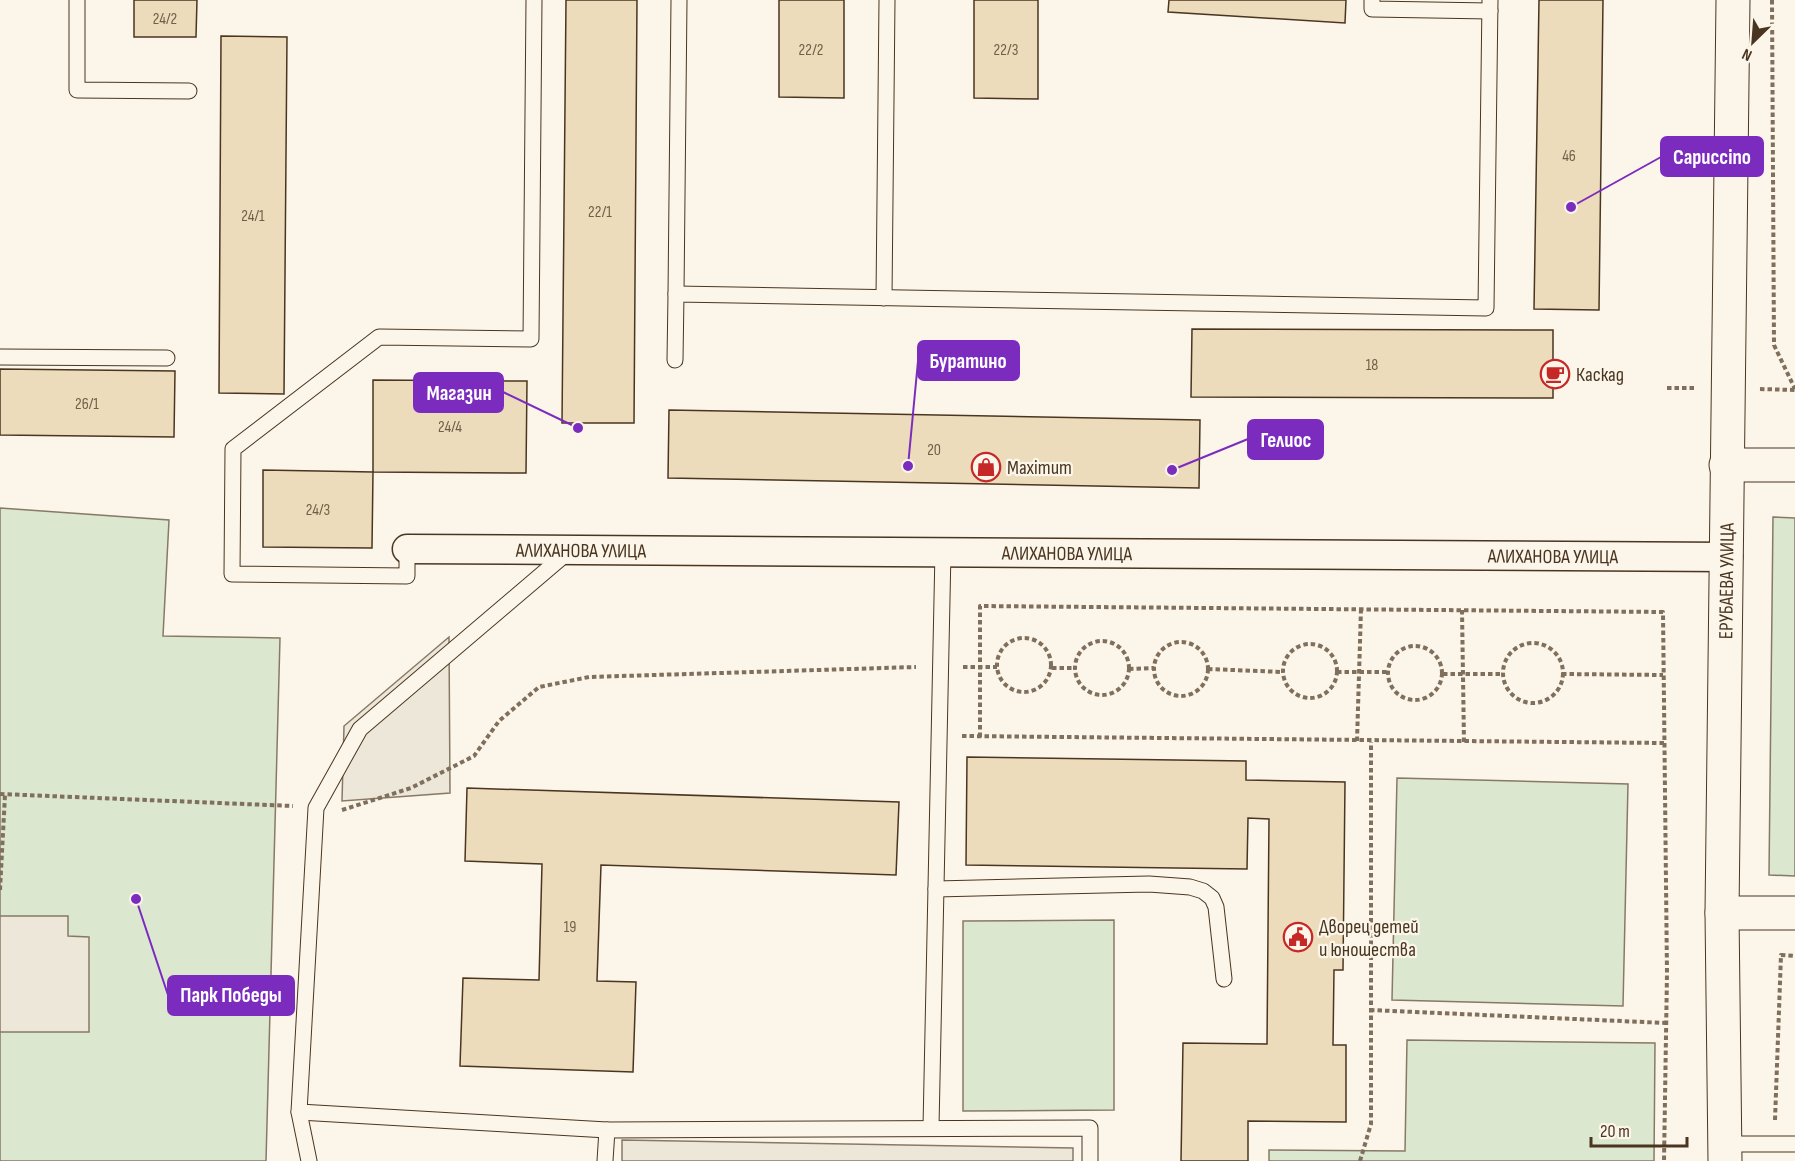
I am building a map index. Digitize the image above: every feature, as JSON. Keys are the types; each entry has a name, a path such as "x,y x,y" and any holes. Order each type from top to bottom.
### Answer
{"main road":[{"name":"ЕРУБАЕВА УЛИЦА","path":"1725,1153 1722,913 1733,0"},
{"path":"1726,465 1795,465"},
{"path":"1722,913 1795,913"}],"street":[{"name":"АЛИХАНОВА УЛИЦА","path":"407,549 1728,557"}],"lane":[{"path":"77,0 77,90 189,91"},
{"path":"407,549 407,576 232,574 233,448 379,338 531,339 534,0"},
{"path":"675,360 679,0"},
{"path":"884,298 887,0"},
{"path":"676,294 1486,308 1490,5 1372,9 1372,0"},
{"path":"0,357 167,358"},
{"path":"309,1161 299,1112 316,808 360,729 571,550"},
{"path":"931,1127 943,552"},
{"path":"936,889 1149,884 1197,889 1212,898 1216,908 1224,979"},
{"path":"299,1112 607,1130 1090,1128 1090,1161"},
{"path":"605,1161 607,1130"},
{"path":"1725,1153 1774,1144 1795,1144"}],"path":[{"path":"1772,0 1774,345 1795,389"},
{"path":"980,737 980,606 1662,612 1666,1023 1664,1161"},
{"path":"1358,741 1360,609"},
{"path":"1462,610 1464,742"},
{"path":"1028,638 1041,644 1049,655 1051,668 1046,681 1036,690 1022,693 1008,688 999,677 997,667 1002,648 1014,640 1028,638"},
{"path":"1107,641 1119,647 1128,658 1129,669 1125,685 1114,693 1100,696 1086,691 1077,680 1075,668 1080,652 1092,642 1107,641"},
{"path":"1186,641 1198,647 1207,658 1208,669 1203,685 1193,694 1179,696 1165,691 1156,680 1154,669 1159,652 1171,643 1186,641"},
{"path":"1527,643 1544,645 1556,653 1563,666 1562,681 1556,693 1544,702 1529,703 1513,697 1504,683 1503,674 1503,666 1512,651 1527,643"},
{"path":"1314,644 1327,650 1335,661 1337,672 1332,688 1322,696 1308,699 1294,694 1284,682 1283,672 1288,654 1299,646 1314,644"},
{"path":"1418,646 1431,651 1440,661 1443,674 1439,688 1429,697 1415,701 1401,697 1391,686 1388,672 1392,658 1404,648 1418,646"},
{"path":"0,890 2,794 220,801 345,810 411,788 474,756 500,721 539,687 589,677 939,666 997,667"},
{"path":"1051,668 1075,668"},
{"path":"1129,669 1154,669"},
{"path":"1208,669 1283,672"},
{"path":"1337,672 1388,672"},
{"path":"1443,674 1503,674"},
{"path":"1562,674 1663,675"},
{"path":"939,736 1371,742 1664,742"},
{"path":"1360,1161 1371,1124 1371,742"},
{"path":"1774,1144 1781,955 1795,956"},
{"path":"1370,1010 1666,1023"}],"green space":[{"path":"0,508 169,520 163,636 280,638 266,1161 0,1161"},
{"path":"1773,517 1795,518 1795,876 1769,875"},
{"path":"1397,778 1628,784 1623,1006 1392,1000"},
{"path":"1114,920 1114,1110 963,1111 963,921"},
{"path":"1407,1040 1655,1043 1654,1161 1269,1161 1269,1150 1405,1151"}],"shaded area":[{"path":"449,637 450,793 342,801 344,726"},
{"path":"0,916 68,916 68,936 89,937 89,1032 0,1032"},
{"path":"622,1140 1073,1148 1073,1161 622,1161"}],"building":[{"path":"134,0 197,0 196,37 134,37"},
{"path":"566,0 637,0 634,423 562,423"},
{"path":"779,0 844,0 844,98 779,97"},
{"path":"974,0 1038,0 1038,99 974,98"},
{"path":"1169,0 1346,0 1345,23 1168,12"},
{"path":"1539,0 1603,0 1599,310 1534,309"},
{"path":"221,36 287,37 284,394 219,393"},
{"path":"1192,329 1553,330 1553,398 1191,397"},
{"path":"0,369 175,371 174,437 0,435"},
{"path":"373,380 527,381 526,473 373,472"},
{"path":"669,410 1200,420 1199,488 668,478"},
{"path":"263,470 373,472 372,548 263,547"},
{"path":"967,757 1246,761 1246,780 1345,782 1343,970 1334,970 1333,1045 1346,1045 1346,1122 1248,1121 1248,1161 1181,1161 1183,1043 1267,1044 1269,819 1248,818 1247,869 966,865"},
{"path":"467,788 899,802 896,875 601,865 597,981 636,982 633,1072 460,1066 463,978 539,980 542,864 465,861"}],"place":[{"name":"Capuccino","path":"1571,207"},
{"name":"Каскад","path":"1555,374"},
{"name":"Магазин","path":"578,428"},
{"name":"Буратино","path":"908,466"},
{"name":"Maximum","path":"986,467"},
{"name":"Гелиос","path":"1172,470"},
{"name":"Парк Победы","path":"136,899"},
{"name":"Дворец детей и юношества","path":"1298,937"}]}
